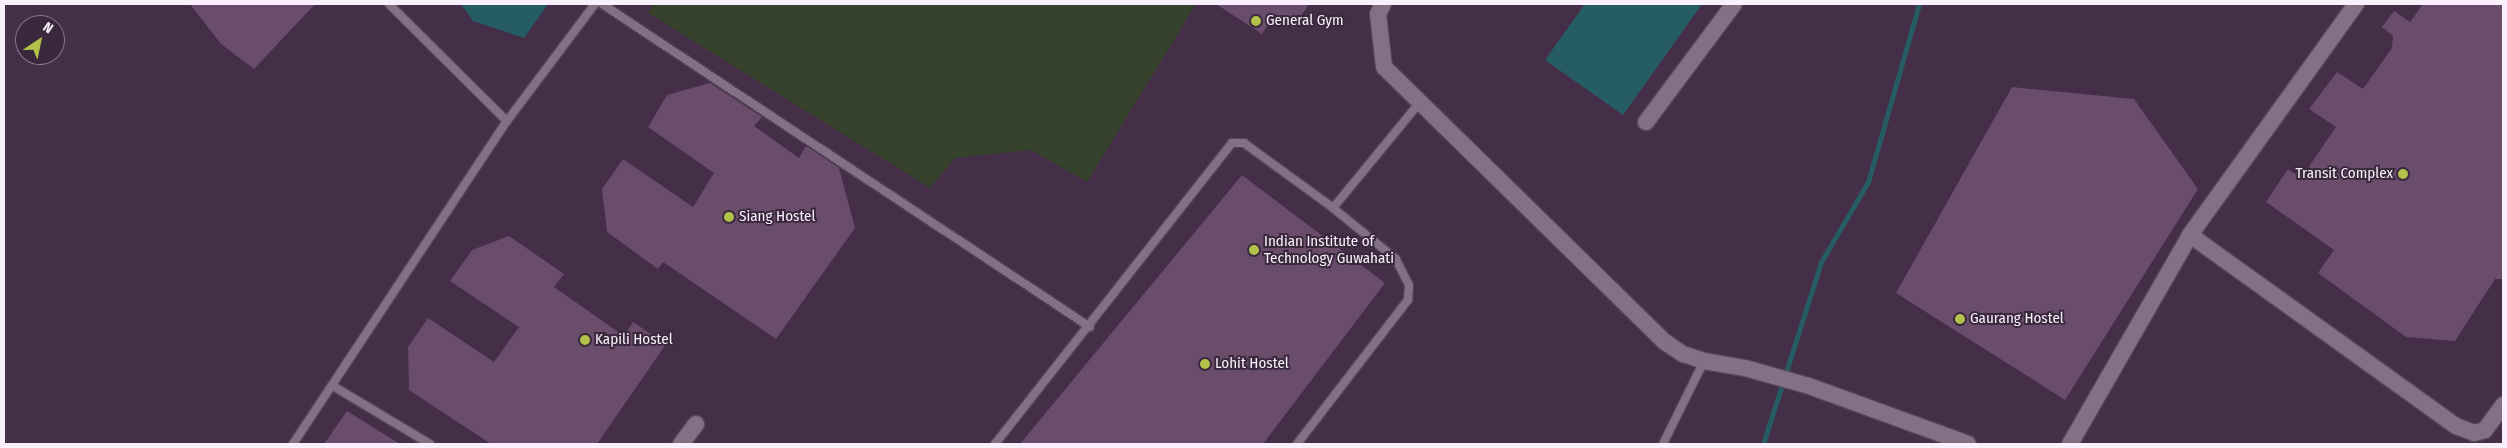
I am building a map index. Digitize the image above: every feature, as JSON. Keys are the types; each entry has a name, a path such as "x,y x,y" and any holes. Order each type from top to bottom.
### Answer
{"street":[{"path":"1384,4 1378,14 1384,67 1421,101 1554,236 1665,342 1684,354 1704,361 1745,368 1809,386 1968,444"},
{"path":"1646,122 1734,4"},
{"path":"2070,444 2190,235 2356,4"},
{"path":"2190,235 2456,426 2474,433 2485,430 2503,405"},
{"path":"681,444 696,424"}],"lane":[{"path":"389,4 507,121"},
{"path":"293,444 507,121 596,4"},
{"path":"602,4 1090,327"},
{"path":"1334,208 1421,101"},
{"path":"995,444 1090,327 1232,143 1244,143 1334,208 1396,260 1409,285 1408,300 1297,444"},
{"path":"1663,444 1704,361"},
{"path":"332,386 430,444"}],"shaded area":[{"name":"Indian Institute of Technology Guwahati","path":"4,4 2503,4 2503,444 4,444"},
{"path":"461,4 548,4 524,38 473,21"},
{"path":"654,4 1196,4 1087,182 1031,150 955,158 930,188 648,13"},
{"path":"1585,4 1702,4 1623,115 1545,60"}],"building":[{"path":"190,4 315,4 254,69 221,44"},
{"name":"General Gym","path":"1216,4 1309,4 1293,28 1275,14 1262,34"},
{"name":"Transit Complex","path":"2423,4 2503,4 2503,279 2495,279 2455,341 2406,337 2318,273 2334,250 2266,202 2288,169 2301,178 2336,127 2309,109 2337,72 2363,89 2392,48 2393,36 2382,27 2394,11 2410,22"},
{"name":"Siang Hostel","path":"710,83 762,117 754,126 799,158 806,146 839,168 855,228 776,339 663,262 658,269 607,232 602,189 623,159 693,207 714,173 648,127 667,95"},
{"name":"Gaurang Hostel","path":"2012,87 2134,99 2198,189 2065,400 1896,293"},
{"name":"Lohit Hostel","path":"1242,175 1385,283 1263,444 1020,444"},
{"name":"Kapili Hostel","path":"509,236 564,274 554,287 624,336 633,322 666,344 597,444 491,444 409,390 408,347 428,318 494,362 519,327 450,281 472,250"},
{"path":"347,411 400,444 324,444"}],"waterway":[{"path":"1763,444 1821,262 1868,182 1919,4"}],"place":[{"name":"General Gym","path":"1256,21"},
{"name":"Transit Complex","path":"2403,174"},
{"name":"Siang Hostel","path":"729,217"},
{"name":"Indian Institute of Technology Guwahati","path":"1254,250"},
{"name":"Gaurang Hostel","path":"1960,319"},
{"name":"Kapili Hostel","path":"585,340"},
{"name":"Lohit Hostel","path":"1205,364"}]}
